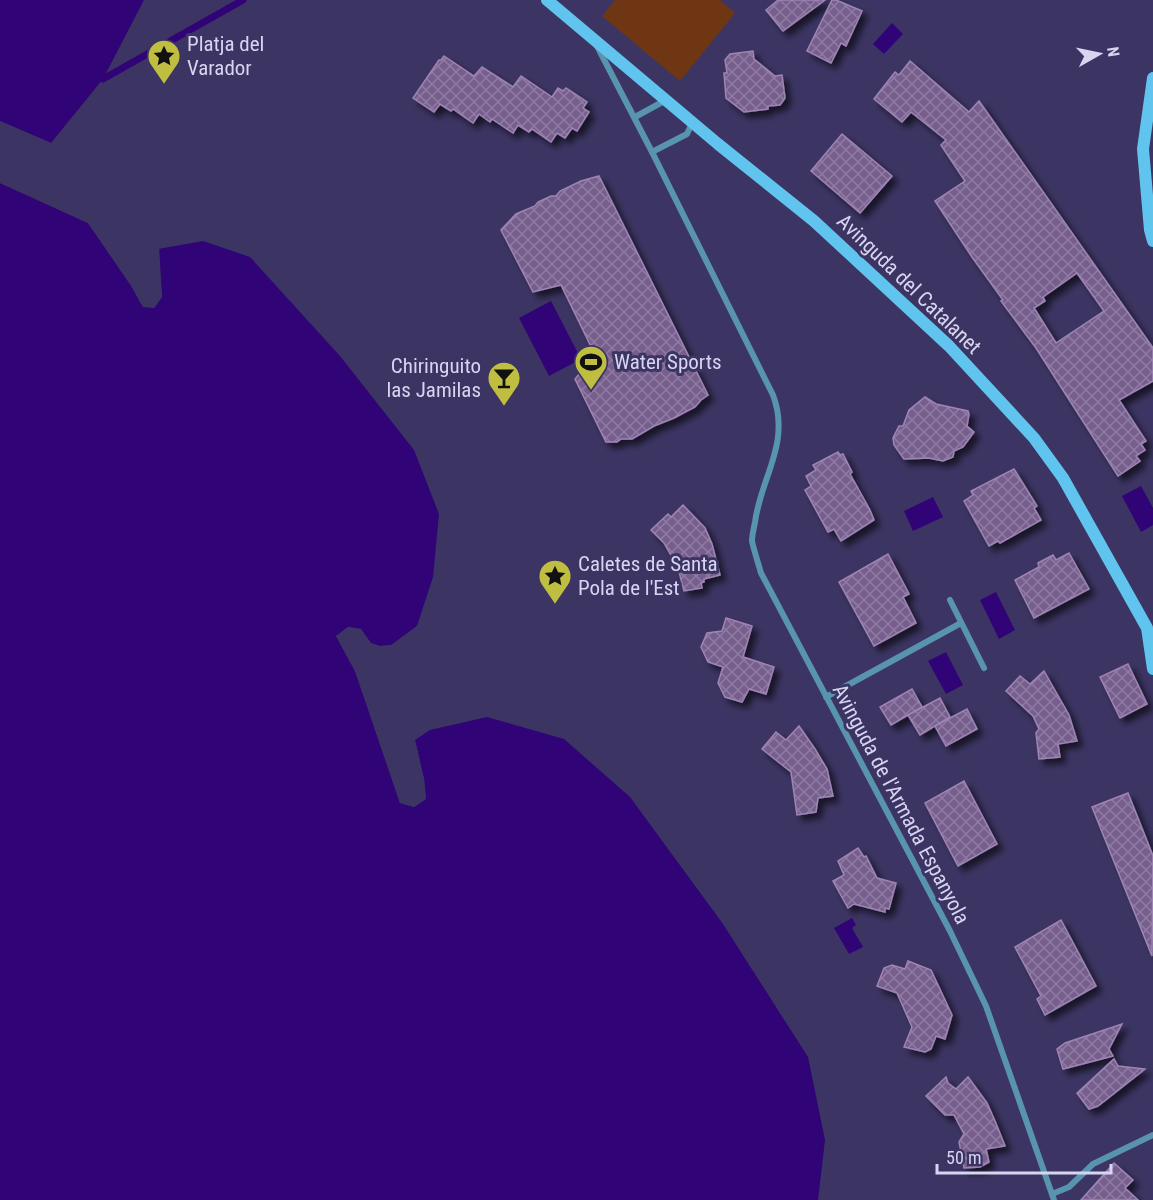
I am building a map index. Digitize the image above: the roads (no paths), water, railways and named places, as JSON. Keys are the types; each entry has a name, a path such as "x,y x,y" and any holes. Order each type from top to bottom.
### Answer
{"street":[{"name":"Avinguda del Catalanet","path":"548,0 692,123 814,221 949,346 1034,438 1063,478 1147,628 1153,669"},
{"path":"593,39 652,152 687,134 692,123"},
{"path":"1152,235 1143,149 1153,78"},
{"path":"635,117 666,100"},
{"name":"Avinguda de l'Armada Espanyola","path":"652,152 773,395 778,410 779,424 773,463 758,501 752,540 761,573 950,931 986,1006 1053,1197"},
{"path":"950,600 984,668"},
{"path":"826,698 962,623"},
{"path":"1053,1197 1069,1187 1093,1164 1153,1135"}],"waterway":[{"path":"103,79 243,0"}],"place":[{"name":"Platja del Varador","path":"164,85"},
{"name":"Water Sports","path":"591,391"},
{"name":"Chiringuito las Jamilas","path":"504,407"},
{"name":"Caletes de Santa Pola de l'Est","path":"555,605"}]}
